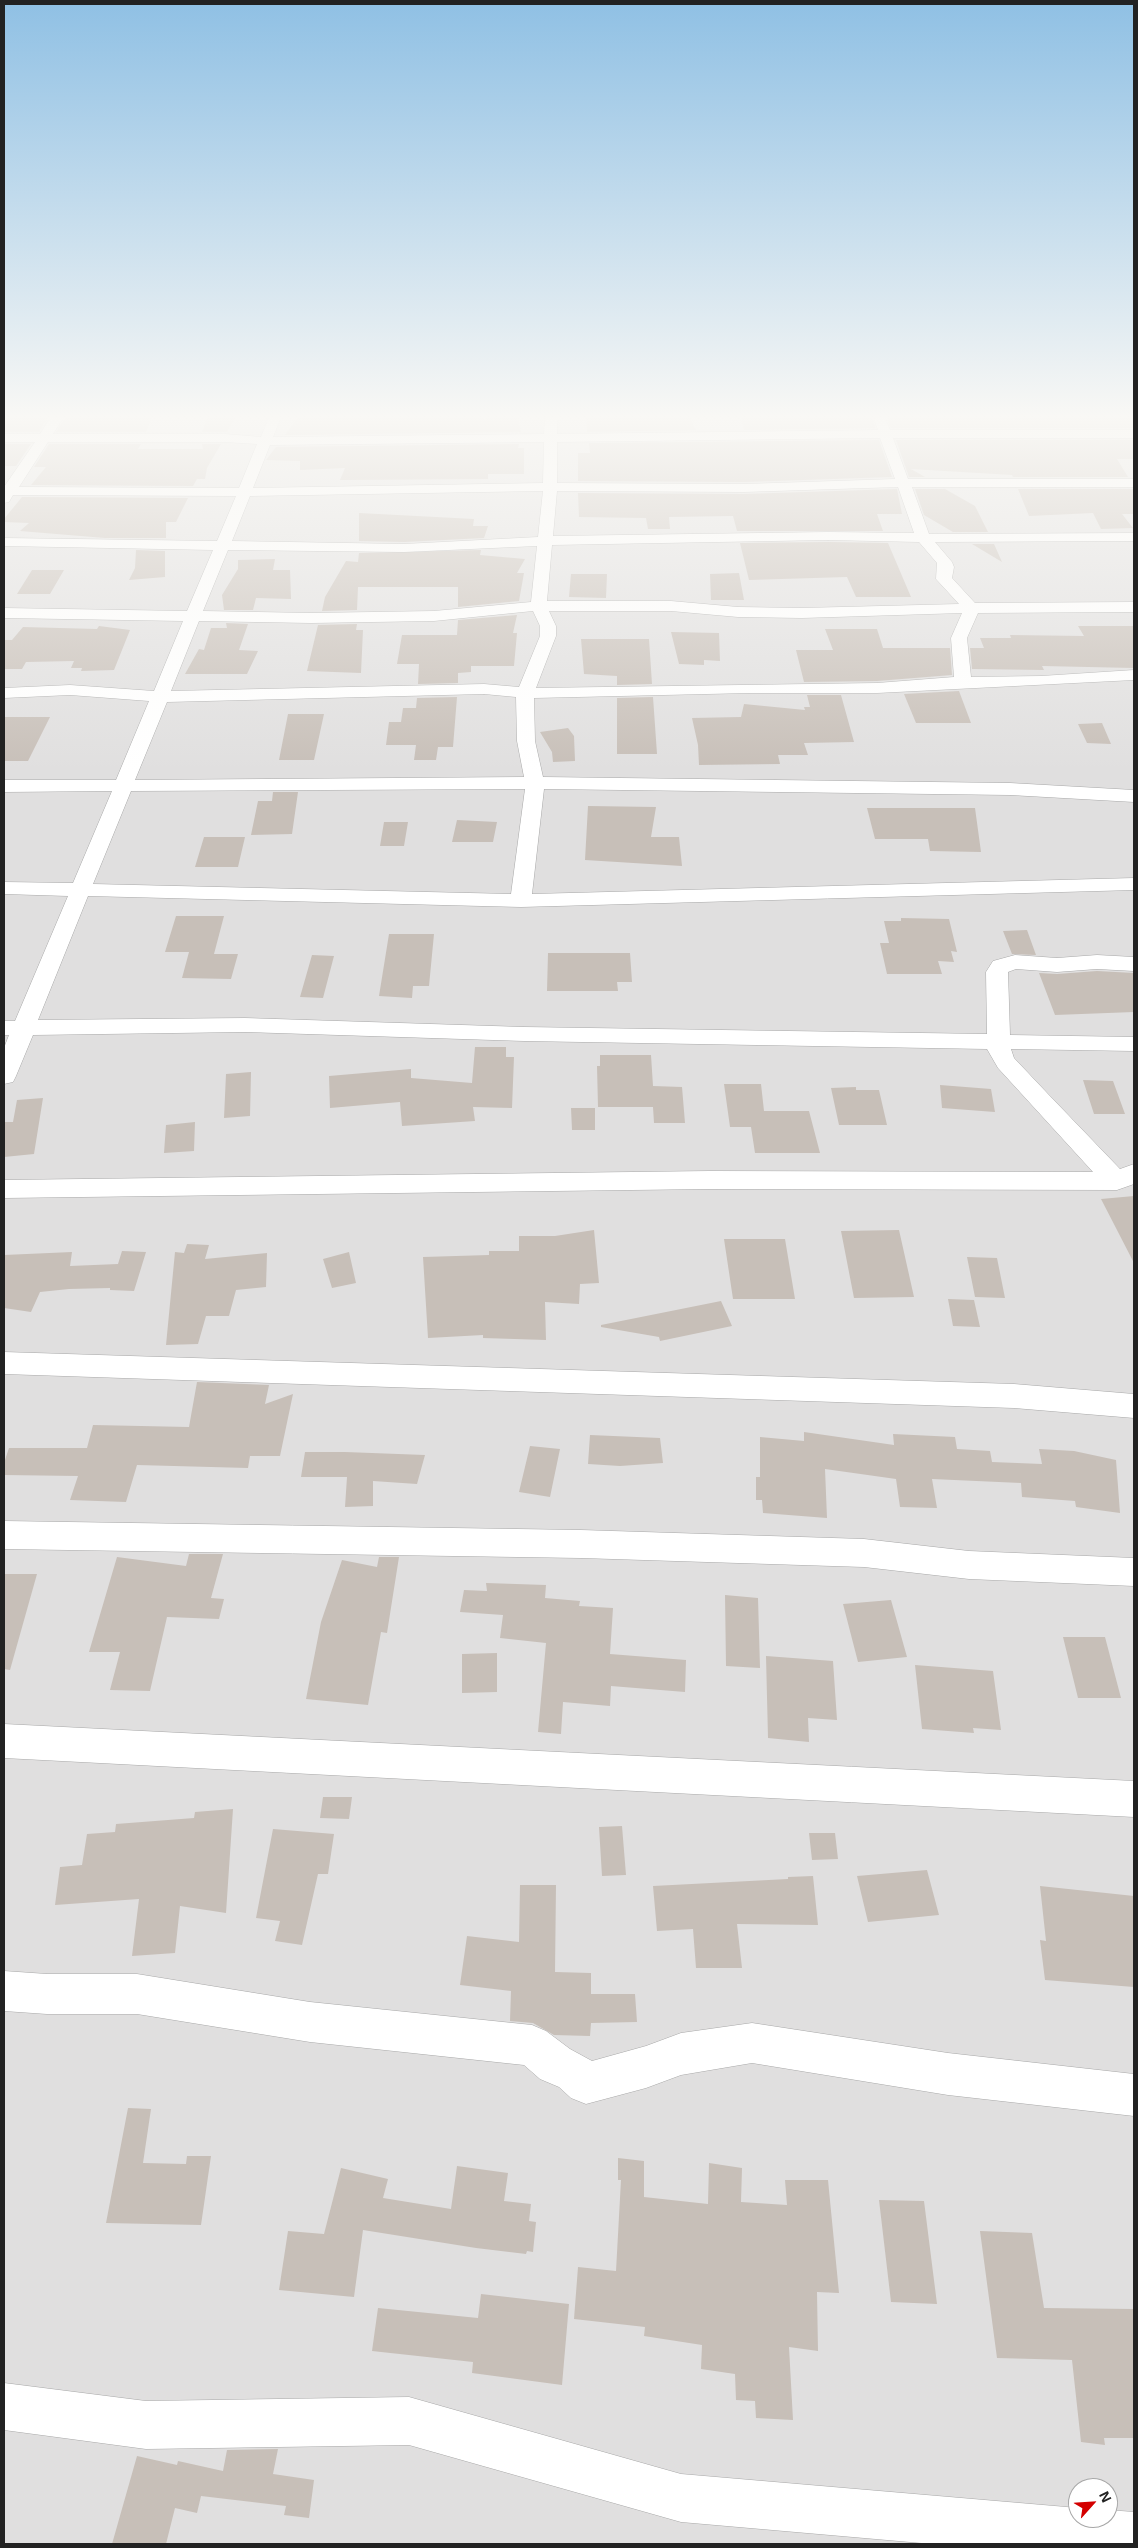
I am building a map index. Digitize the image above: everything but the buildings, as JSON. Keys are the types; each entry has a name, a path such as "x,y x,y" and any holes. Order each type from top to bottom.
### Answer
{"street":[{"path":"4,1076 13,1028 80,890 227,534"},
{"path":"521,902 535,783 526,741 525,693 548,636 548,626 539,606 546,534"},
{"path":"922,534 946,566 944,579 971,608"},
{"path":"4,542 404,548 545,541 828,536 923,538 1134,536"},
{"path":"4,613 193,616 434,616 539,606 672,606 738,612 802,613 922,611 971,608 1134,607"},
{"path":"963,682 960,638 969,619 971,608"},
{"path":"4,693 70,690 160,697 484,690 525,693 877,688 963,682 1041,681 1079,677 1134,675"},
{"path":"4,786 535,783 1010,789 1134,796"},
{"path":"4,888 521,902 1134,884"},
{"path":"1126,1177 1006,1063 999,1052 997,972 1001,966 1015,962 1134,964"},
{"path":"13,1028 245,1025 524,1034 1134,1044"},
{"path":"4,1189 1126,1177"},
{"path":"4,1363 994,1396 1134,1406"},
{"path":"4,1535 581,1544 784,1552 864,1553 968,1565 1134,1572"},
{"path":"4,1741 1134,1799"},
{"path":"4,1991 47,1994 137,1994 310,2022 532,2045 555,2064 574,2072 586,2083 646,2067 681,2054 752,2043 948,2074 1134,2095"},
{"path":"4,2406 146,2425 409,2421 681,2498 1134,2537"}],"shaded area":[{"path":"4,534 1134,534 1134,2544 4,2544"}]}
